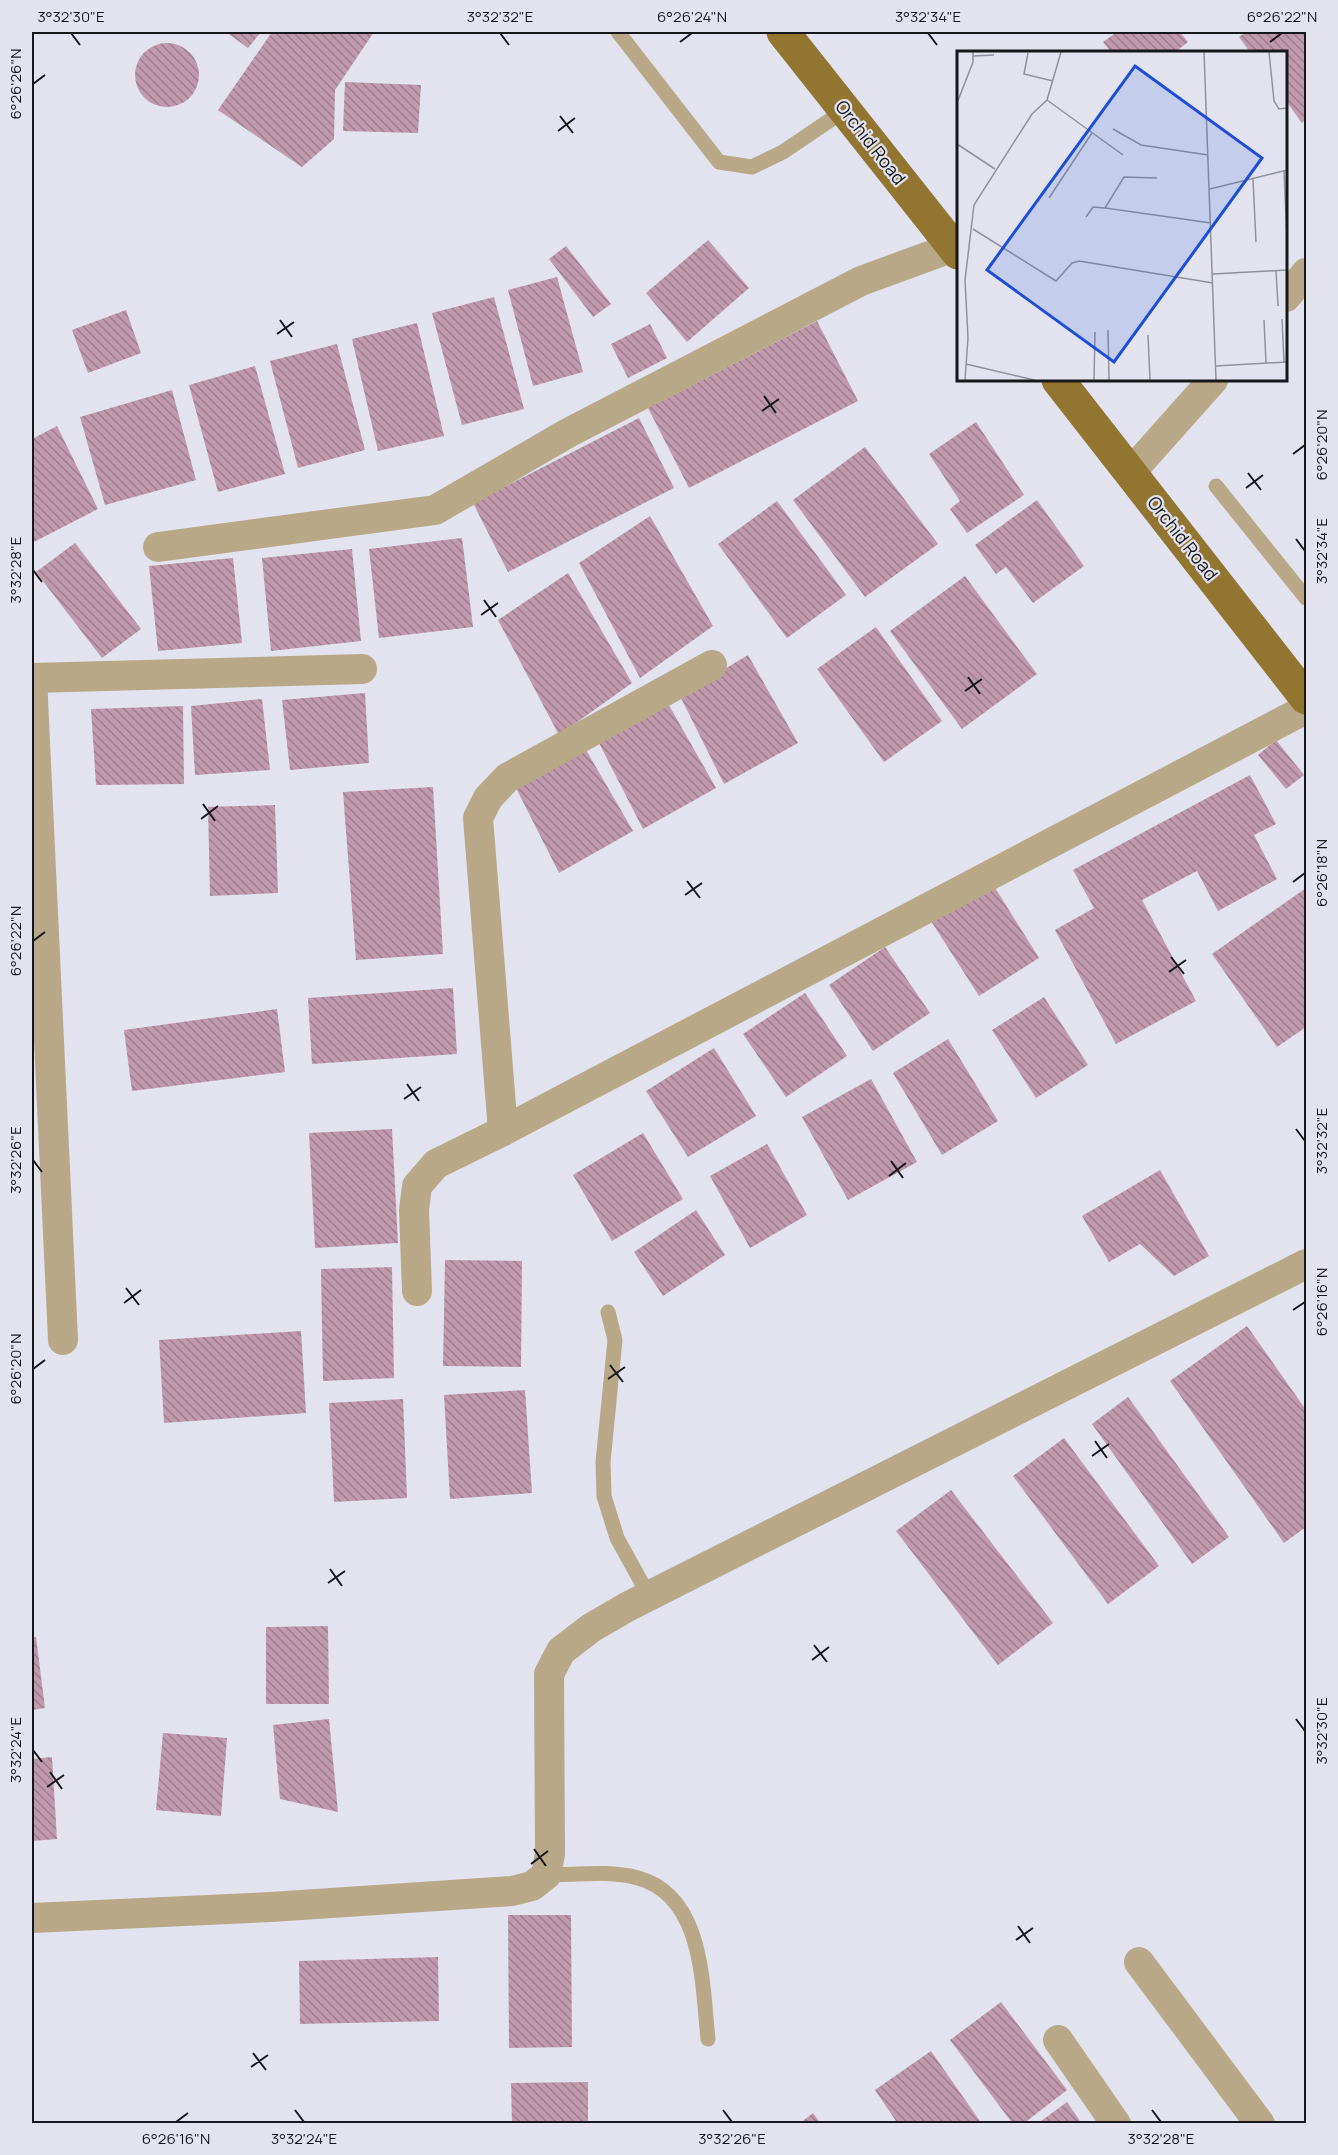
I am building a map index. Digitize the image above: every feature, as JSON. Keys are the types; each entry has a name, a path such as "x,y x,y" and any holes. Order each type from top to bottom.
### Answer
{"main road":[{"name":"Orchid Road","path":"783,32 956,250"},
{"name":"Orchid Road","path":"1059,381 1306,698"}],"street":[{"path":"158,547 435,510 568,433 861,281 956,250"},
{"path":"1287,296 1306,273"},
{"path":"1131,472 1211,381"},
{"path":"503,1131 478,818 488,798 507,778 712,665"},
{"path":"63,1340 32,678 362,669"},
{"path":"417,1291 414,1210 417,1186 436,1164 503,1131 1306,709"},
{"path":"32,1918 271,1907 512,1891 532,1886 546,1875 550,1854 549,1674 561,1651 591,1628 649,1596 1306,1264"},
{"path":"1139,1962 1260,2124"},
{"path":"1058,2040 1116,2124"}],"lane":[{"path":"618,32 719,162 752,167 783,152 845,110"},
{"path":"1216,486 1306,598"},
{"path":"608,1312 615,1340 603,1462 604,1496 617,1538 649,1596"},
{"path":"546,1875 608,1874 639,1878 666,1892 686,1918 699,1957 708,2039"}],"building":[{"path":"226,32 261,32 248,48"},
{"path":"272,32 374,32 335,90 334,139 302,167 218,110"},
{"path":"1117,32 1180,32 1188,42 1176,51 1110,51 1103,42"},
{"path":"1246,32 1306,32 1306,119 1302,123 1287,102 1287,51 1249,51 1239,37"},
{"path":"167,43 179,45 190,52 197,63 199,75 197,87 190,98 179,105 167,107 155,105 144,98 137,87 135,75 137,63 144,52 155,45"},
{"path":"345,82 421,85 418,133 343,131"},
{"path":"708,240 749,288 687,342 646,293"},
{"path":"566,246 611,304 593,317 549,259"},
{"path":"557,277 583,372 533,386 508,290"},
{"path":"494,297 524,409 462,425 432,313"},
{"path":"126,310 141,353 88,373 72,330"},
{"path":"817,321 858,401 689,488 648,408"},
{"path":"417,323 444,436 378,451 352,339"},
{"path":"650,324 667,358 628,378 611,344"},
{"path":"337,344 365,450 298,468 270,361"},
{"path":"255,366 285,474 218,492 189,385"},
{"path":"172,390 196,480 105,505 80,417"},
{"path":"639,418 674,488 508,572 473,503"},
{"path":"976,422 1024,495 967,533 950,509 960,501 929,454"},
{"path":"57,426 98,509 32,543 32,439"},
{"path":"865,447 938,544 865,597 793,500"},
{"path":"1037,500 1084,566 1033,603 1006,567 996,574 975,545"},
{"path":"777,501 846,595 787,638 718,544"},
{"path":"650,516 713,626 640,678 579,563"},
{"path":"462,538 473,627 379,638 369,549"},
{"path":"75,543 141,629 102,658 36,572"},
{"path":"352,549 361,641 271,651 262,558"},
{"path":"233,558 242,643 158,651 149,566"},
{"path":"568,573 632,683 559,735 498,620"},
{"path":"965,576 1037,674 962,729 890,631"},
{"path":"876,627 942,721 884,762 817,669"},
{"path":"748,655 798,743 724,784 680,696"},
{"path":"365,693 369,763 290,770 282,700"},
{"path":"262,699 270,770 195,775 191,706"},
{"path":"666,700 716,788 643,829 598,741"},
{"path":"183,706 184,784 96,785 91,709"},
{"path":"1276,740 1304,775 1286,789 1258,755"},
{"path":"582,743 633,831 559,873 514,784"},
{"path":"1250,775 1276,824 1254,835 1277,879 1218,911 1197,871 1142,900 1196,1001 1116,1044 1055,930 1094,908 1073,870"},
{"path":"433,787 443,954 356,960 343,792"},
{"path":"275,805 278,893 210,896 208,807"},
{"path":"992,883 1039,958 979,996 931,921"},
{"path":"1306,888 1306,1027 1277,1047 1212,954"},
{"path":"885,947 930,1013 873,1051 829,985"},
{"path":"453,988 457,1054 312,1064 308,998"},
{"path":"805,993 847,1056 786,1097 743,1034"},
{"path":"1044,997 1088,1065 1036,1098 992,1030"},
{"path":"277,1009 285,1072 132,1091 124,1030"},
{"path":"948,1039 998,1121 942,1155 893,1073"},
{"path":"714,1048 756,1116 688,1157 646,1091"},
{"path":"871,1079 917,1162 848,1200 802,1117"},
{"path":"392,1129 398,1243 315,1248 309,1133"},
{"path":"643,1133 683,1199 612,1241 573,1175"},
{"path":"767,1144 807,1215 750,1248 710,1176"},
{"path":"1160,1170 1209,1256 1174,1276 1140,1244 1109,1262 1082,1216"},
{"path":"696,1210 725,1255 663,1296 634,1252"},
{"path":"445,1260 522,1261 521,1367 443,1366"},
{"path":"392,1267 394,1378 323,1381 321,1269"},
{"path":"1247,1326 1306,1410 1306,1527 1284,1543 1170,1381"},
{"path":"301,1331 306,1413 164,1423 159,1340"},
{"path":"525,1390 532,1493 450,1499 444,1395"},
{"path":"1128,1397 1229,1537 1192,1564 1092,1424"},
{"path":"403,1399 407,1498 334,1502 329,1403"},
{"path":"1064,1438 1159,1566 1108,1604 1013,1476"},
{"path":"951,1490 1053,1623 998,1665 896,1531"},
{"path":"328,1626 329,1704 266,1704 266,1627"},
{"path":"36,1637 45,1708 32,1710 32,1638"},
{"path":"329,1719 338,1812 280,1799 273,1725"},
{"path":"163,1733 227,1738 221,1816 156,1810"},
{"path":"52,1757 57,1839 32,1841 32,1759"},
{"path":"508,1915 571,1915 572,2047 509,2048"},
{"path":"438,1957 439,2021 300,2024 299,1961"},
{"path":"1001,2002 1067,2090 1023,2124 1013,2124 950,2040"},
{"path":"931,2051 982,2124 898,2124 875,2090"},
{"path":"588,2082 588,2124 512,2124 511,2083"},
{"path":"1067,2102 1082,2124 1037,2124"},
{"path":"813,2113 821,2124 799,2124"}]}
